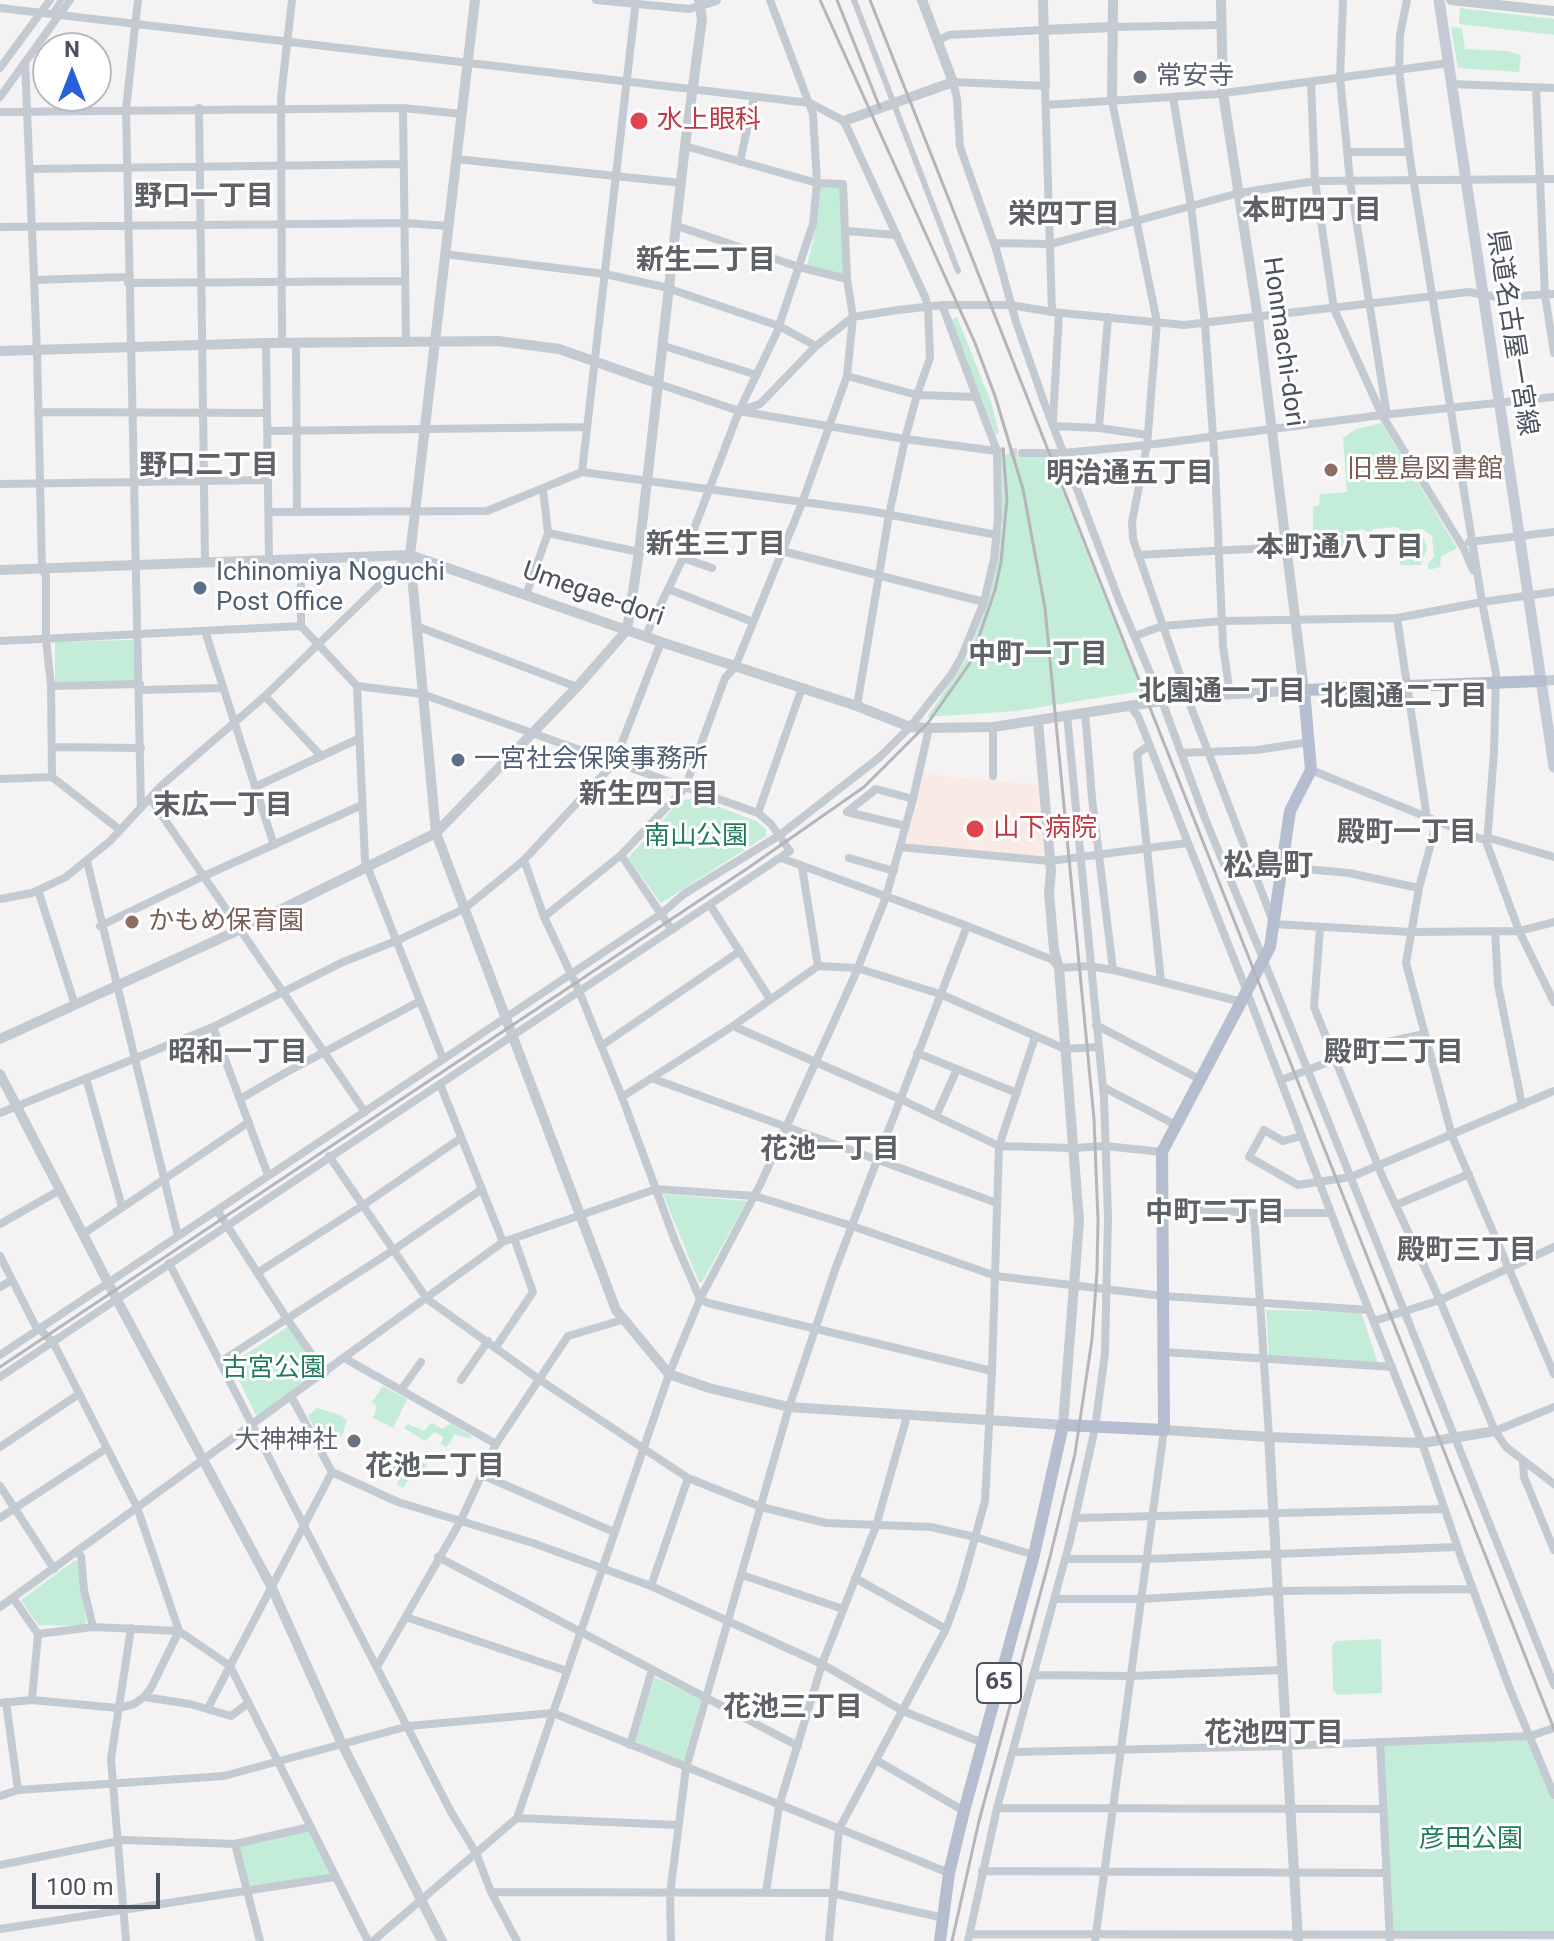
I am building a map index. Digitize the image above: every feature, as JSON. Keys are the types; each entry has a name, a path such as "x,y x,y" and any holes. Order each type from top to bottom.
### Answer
{"main road":[{"name":"県道名古屋一宮線","path":"1439,0 1529,596 1548,681 1554,767"},
{"path":"1063,1425 1164,1430 1162,1152 1270,947 1290,811 1311,770 1304,690 1548,681"},
{"name":"65","path":"940,1941 949,1873 1034,1555 1063,1425"}],"street":[{"path":"56,14 61,0"},
{"path":"0,97 56,14 70,0"},
{"path":"138,0 126,109 126,167 141,808"},
{"path":"282,343 281,108 292,0"},
{"path":"475,0 410,555 436,833 504,1019 622,1320 669,1374 709,1388 789,1407 1063,1425 1079,1221 1059,968 1054,950 1049,893 1050,861 1038,720"},
{"path":"596,0 690,9 700,2 716,0"},
{"path":"645,637 683,558 739,411 779,326 813,224 817,183 814,123 810,103 770,0"},
{"path":"854,0 958,271"},
{"path":"922,0 953,82 960,147 1063,453 1162,701 1206,821 1554,1685"},
{"path":"1043,0 1056,313 1053,426"},
{"path":"1113,0 1112,101 1157,322 1147,445 1132,522 1133,539 1187,697 1274,924 1410,932 1519,931 1554,922"},
{"name":"Honmachi-dori","path":"1221,0 1223,93 1258,318 1304,690"},
{"path":"1343,0 1340,78 1347,152 1385,415"},
{"path":"1407,0 1400,35 1399,70 1409,152 1497,683 1487,844 1519,931 1554,1002"},
{"path":"1451,0 1554,11"},
{"path":"0,68 48,1"},
{"path":"582,472 636,2"},
{"path":"0,1039 239,930 436,833 532,735 627,630 671,289 685,146 702,19 700,2"},
{"path":"0,8 810,103 844,121 928,306 930,358 905,439 889,515 857,706"},
{"path":"937,41 949,35 1220,25"},
{"path":"25,62 42,569 46,576 46,639 51,686 52,777"},
{"path":"1046,105 1223,93 1449,63"},
{"path":"844,121 953,82 1045,86"},
{"path":"1311,82 1315,181 1334,309 1385,415 1470,562 1482,602"},
{"path":"1451,84 1554,88"},
{"path":"1536,88 1554,353"},
{"path":"740,162 754,97"},
{"path":"1173,97 1191,206 1205,324 1223,646 1230,694"},
{"path":"199,108 205,561"},
{"path":"0,112 403,108 462,114"},
{"path":"403,108 406,342"},
{"path":"544,917 621,855 685,788 725,678 735,667 802,503 847,376 853,317 847,279 843,184 817,183 685,146"},
{"path":"1347,152 1409,152"},
{"path":"456,159 681,183"},
{"path":"30,169 404,164"},
{"path":"994,243 1051,244 1239,193 1315,181 1554,179"},
{"path":"0,227 405,223 448,226"},
{"path":"677,226 799,267 847,279"},
{"path":"846,231 897,235"},
{"path":"444,254 605,274 671,289 779,326 816,346"},
{"path":"34,280 405,281"},
{"path":"739,411 760,404 816,346 853,317 928,306 1011,305 1056,313 1184,325 1469,292 1484,295 1549,294"},
{"path":"0,1355 661,914 684,894 780,835 880,757 910,727 951,675 984,602 997,535 997,451 942,305"},
{"path":"1099,428 1108,317"},
{"path":"0,351 266,343 498,341 559,349 739,411 829,428 997,451"},
{"path":"266,343 269,559"},
{"path":"296,343 297,512"},
{"path":"664,346 757,375"},
{"path":"847,376 917,395 977,397"},
{"path":"1022,453 1063,453 1147,445 1554,397"},
{"path":"39,412 266,413"},
{"path":"1053,426 1148,435"},
{"path":"267,431 586,427"},
{"path":"268,512 487,511 582,472 889,515 997,535"},
{"path":"0,484 267,480"},
{"path":"526,595 548,533 543,489"},
{"path":"1461,545 1472,540 1554,532"},
{"path":"548,533 639,552"},
{"path":"1138,555 1287,547"},
{"path":"782,551 984,602"},
{"path":"0,899 38,890 66,877 87,861 150,798 265,696 410,555"},
{"name":"Umegae-dori","path":"0,570 410,555 645,637 857,706 910,727 993,727 1187,697 1304,690"},
{"path":"0,1377 790,851 780,835 758,813 422,694 357,686 301,626 301,558"},
{"path":"683,558 712,568"},
{"path":"668,589 753,622"},
{"path":"1135,636 1162,626 1223,621 1397,618 1554,592"},
{"path":"1397,618 1427,818"},
{"path":"0,641 301,626"},
{"path":"416,626 577,687"},
{"path":"205,631 274,845"},
{"path":"0,1113 213,1027 343,962 464,909 524,860 614,763 661,642"},
{"path":"51,686 222,688"},
{"path":"357,686 367,868 443,1059"},
{"path":"758,813 802,688"},
{"path":"265,696 321,756"},
{"path":"1129,705 1138,716 1244,997 1281,1080 1554,1795"},
{"path":"1085,712 1113,970"},
{"path":"1067,715 1103,1087 1107,1288 1105,1353 1095,1428 1076,1518 997,1808 969,1937 1518,1938 1554,1935"},
{"path":"993,727 993,776"},
{"path":"38,1634 93,1627 179,1631 230,1666 276,1762 370,1941 517,1818 669,1374 700,1299 755,1196 886,897 929,728"},
{"path":"255,787 358,739"},
{"path":"1181,753 1257,750 1309,742"},
{"path":"1148,746 1137,754 1161,981"},
{"path":"52,747 141,748"},
{"path":"1311,770 1481,839 1489,838 1554,857"},
{"path":"0,779 52,777 120,830"},
{"path":"906,826 847,812 876,789 913,799"},
{"path":"150,798 365,1112"},
{"path":"100,926 362,805"},
{"path":"1437,821 1419,888 1406,963 1452,1136 1554,1374"},
{"path":"900,847 1050,861 1187,843"},
{"path":"621,855 672,930"},
{"path":"781,858 1053,960 1059,968"},
{"path":"849,858 894,871"},
{"path":"524,860 544,917 579,991 622,1097 700,1299 992,1371"},
{"path":"87,861 100,926 178,1236"},
{"path":"802,867 818,966"},
{"path":"1282,867 1349,873 1419,888"},
{"path":"38,890 75,1005"},
{"path":"710,905 770,999"},
{"path":"671,1941 670,1894 686,1768 789,1407 852,1226 967,926"},
{"path":"1320,928 1314,1007 1379,1166 1495,1431 1506,1447 1554,1484"},
{"path":"1495,931 1498,985 1522,1105"},
{"path":"601,1046 740,951"},
{"path":"622,1097 733,1026 818,966 857,968 940,994 1065,1049 1099,1047"},
{"path":"1059,968 1090,966 1244,997"},
{"path":"240,1099 420,1001"},
{"path":"1096,1025 1201,1080"},
{"path":"733,1026 999,1146 1105,1146 1162,1152"},
{"path":"213,1027 268,1175"},
{"path":"1281,1080 1374,1045 1424,1034"},
{"path":"829,1941 839,1829 946,1629 985,1501 999,1146 1035,1037"},
{"path":"917,1053 1017,1093"},
{"path":"936,1116 957,1069"},
{"path":"0,1074 202,1461 271,1586 342,1744 442,1941"},
{"path":"86,1078 122,1207"},
{"path":"651,1078 997,1203"},
{"path":"440,1084 503,1242"},
{"path":"1103,1087 1176,1125"},
{"path":"1302,1136 1283,1141 1264,1130 1249,1157 1298,1185 1351,1177 1554,1091"},
{"path":"83,1234 249,1122"},
{"path":"257,1273 461,1138"},
{"path":"329,1156 427,1299 642,1450 688,1478 761,1507 826,1523 931,1527 1034,1555"},
{"path":"1396,1205 1469,1174"},
{"path":"220,1362 482,1189"},
{"path":"0,1607 346,1359 503,1242 656,1189 755,1196 996,1276 1163,1296 1369,1310"},
{"path":"0,1224 60,1190"},
{"path":"1162,1207 1254,1213 1331,1213"},
{"path":"217,1210 325,1373"},
{"path":"1254,1213 1297,1937"},
{"path":"496,1347 533,1292 514,1238"},
{"path":"1374,1321 1440,1300 1554,1247"},
{"path":"0,1256 39,1329 53,1342 137,1507 179,1631 144,1697 134,1704 118,1708 32,1700 3,1703 18,1790"},
{"path":"169,1263 451,1812 476,1853 491,1892 517,1941"},
{"path":"0,1287 12,1280"},
{"path":"378,1665 460,1522 496,1444 568,1336 622,1320"},
{"path":"461,1380 488,1341"},
{"path":"1163,1352 1392,1367"},
{"path":"346,1359 496,1444"},
{"path":"401,1390 421,1362"},
{"path":"0,1447 79,1394"},
{"path":"292,1398 332,1472 398,1502 533,1543 651,1586 822,1664 903,1711 983,1743"},
{"path":"1095,1938 1164,1430 1422,1443 1495,1431 1554,1407"},
{"path":"766,1892 779,1806 822,1664 876,1526 907,1416"},
{"path":"0,1518 107,1448"},
{"path":"1523,1462 1524,1477 1554,1550"},
{"path":"208,1708 332,1472"},
{"path":"482,1475 614,1532"},
{"path":"651,1586 688,1478"},
{"path":"0,1486 54,1569"},
{"path":"1076,1518 1444,1509"},
{"path":"1065,1559 1147,1559 1457,1547"},
{"path":"77,1552 81,1556 84,1590 93,1627"},
{"path":"438,1557 798,1746"},
{"path":"742,1575 843,1609"},
{"path":"855,1578 946,1629"},
{"path":"1054,1599 1142,1599 1277,1591 1473,1589"},
{"path":"13,1598 38,1634 32,1700"},
{"path":"406,1617 567,1671"},
{"path":"126,1941 111,1759 131,1628"},
{"path":"630,1745 652,1670"},
{"path":"1033,1675 1131,1676 1282,1670"},
{"path":"144,1697 208,1708 231,1716 247,1704"},
{"path":"0,1796 18,1790 224,1776 409,1726 553,1713 949,1873"},
{"path":"1013,1752 1287,1746 1530,1736 1554,1728"},
{"path":"1380,1742 1390,1938"},
{"path":"876,1760 964,1811"},
{"path":"997,1808 1384,1809"},
{"path":"517,1818 677,1825"},
{"path":"0,1865 117,1842 235,1844 310,1827"},
{"path":"235,1844 260,1941"},
{"path":"982,1871 1387,1873"},
{"path":"0,1929 335,1877"},
{"path":"491,1892 832,1893 944,1918"}],"shaded area":[{"name":"山下病院","path":"923,774 1038,785 1043,856 906,844"}],"green space":[{"path":"1460,8 1554,19 1554,35 1459,24"},
{"path":"1451,27 1462,28 1465,49 1507,51 1521,55 1519,72 1458,68"},
{"path":"820,186 841,186 843,274 807,266 817,223"},
{"path":"957,317 991,402 999,432 996,435 951,320"},
{"path":"1382,423 1457,548 1441,557 1440,567 1428,570 1428,563 1434,557 1432,536 1422,529 1411,529 1415,538 1424,538 1427,549 1421,565 1400,565 1399,557 1407,556 1407,533 1396,527 1373,529 1371,534 1363,529 1343,533 1344,546 1339,546 1336,533 1313,530 1313,507 1319,505 1320,494 1347,492 1343,438 1356,429"},
{"path":"1001,454 1048,456 1142,691 1016,711 927,717 967,658 990,595 1002,525"},
{"path":"133,640 135,681 55,682 55,642"},
{"name":"南山公園","path":"695,798 756,821 766,829 766,836 661,903 628,858 680,801"},
{"path":"663,1194 747,1201 702,1282 699,1282"},
{"path":"1266,1310 1361,1312 1379,1367 1269,1357"},
{"name":"古宮公園","path":"289,1326 319,1371 257,1417 231,1364"},
{"path":"383,1386 407,1399 393,1428 373,1418 377,1407 372,1402"},
{"path":"317,1408 347,1420 342,1436 320,1440 308,1416"},
{"path":"431,1423 443,1429 450,1423 472,1436 470,1439 455,1434 447,1447 441,1444 443,1437 435,1432 425,1441 404,1428 408,1424 424,1431"},
{"path":"383,1454 412,1458 427,1465 423,1472 416,1469 403,1488 397,1485 399,1478 375,1467"},
{"path":"75,1560 78,1562 86,1622 83,1626 38,1625 21,1600"},
{"path":"1381,1639 1382,1693 1338,1695 1333,1691 1332,1646 1336,1641"},
{"path":"655,1677 701,1699 683,1763 635,1741"},
{"name":"彦田公園","path":"1529,1740 1554,1801 1554,1933 1393,1932 1382,1743"},
{"path":"309,1829 331,1874 249,1889 239,1846"}],"tunnel":[{"path":"997,451 1022,453"}],"railway":[{"path":"820,0 975,343 995,396 1023,489 1045,608 1094,1119 1097,1271 1092,1339 1075,1454 979,1821 952,1941"},
{"path":"837,0 880,108"},
{"path":"870,0 1554,1729"},
{"path":"0,1367 748,868 864,787 928,723 970,663 995,590 1001,562 1007,499 1003,449"}],"place":[{"name":"常安寺","path":"1140,77"},
{"name":"水上眼科","path":"639,121"},
{"name":"旧豊島図書館","path":"1331,470"},
{"name":"Ichinomiya Noguchi Post Office","path":"200,588"},
{"name":"一宮社会保険事務所","path":"458,760"},
{"name":"山下病院","path":"975,829"},
{"name":"かもめ保育園","path":"132,922"},
{"name":"大神神社","path":"354,1441"}],"district":[{"name":"野口一丁目","path":"204,198"},
{"name":"本町四丁目","path":"1312,212"},
{"name":"栄四丁目","path":"1064,216"},
{"name":"新生二丁目","path":"706,262"},
{"name":"野口二丁目","path":"209,467"},
{"name":"明治通五丁目","path":"1130,475"},
{"name":"新生三丁目","path":"716,546"},
{"name":"本町通八丁目","path":"1340,549"},
{"name":"中町一丁目","path":"1038,656"},
{"name":"北園通一丁目","path":"1222,693"},
{"name":"北園通二丁目","path":"1404,698"},
{"name":"新生四丁目","path":"649,796"},
{"name":"末広一丁目","path":"223,807"},
{"name":"殿町一丁目","path":"1407,834"},
{"name":"松島町","path":"1268,867"},
{"name":"昭和一丁目","path":"238,1054"},
{"name":"殿町二丁目","path":"1394,1054"},
{"name":"花池一丁目","path":"830,1151"},
{"name":"中町二丁目","path":"1215,1214"},
{"name":"殿町三丁目","path":"1467,1252"},
{"name":"花池二丁目","path":"435,1468"},
{"name":"花池三丁目","path":"793,1709"},
{"name":"花池四丁目","path":"1274,1735"}]}
